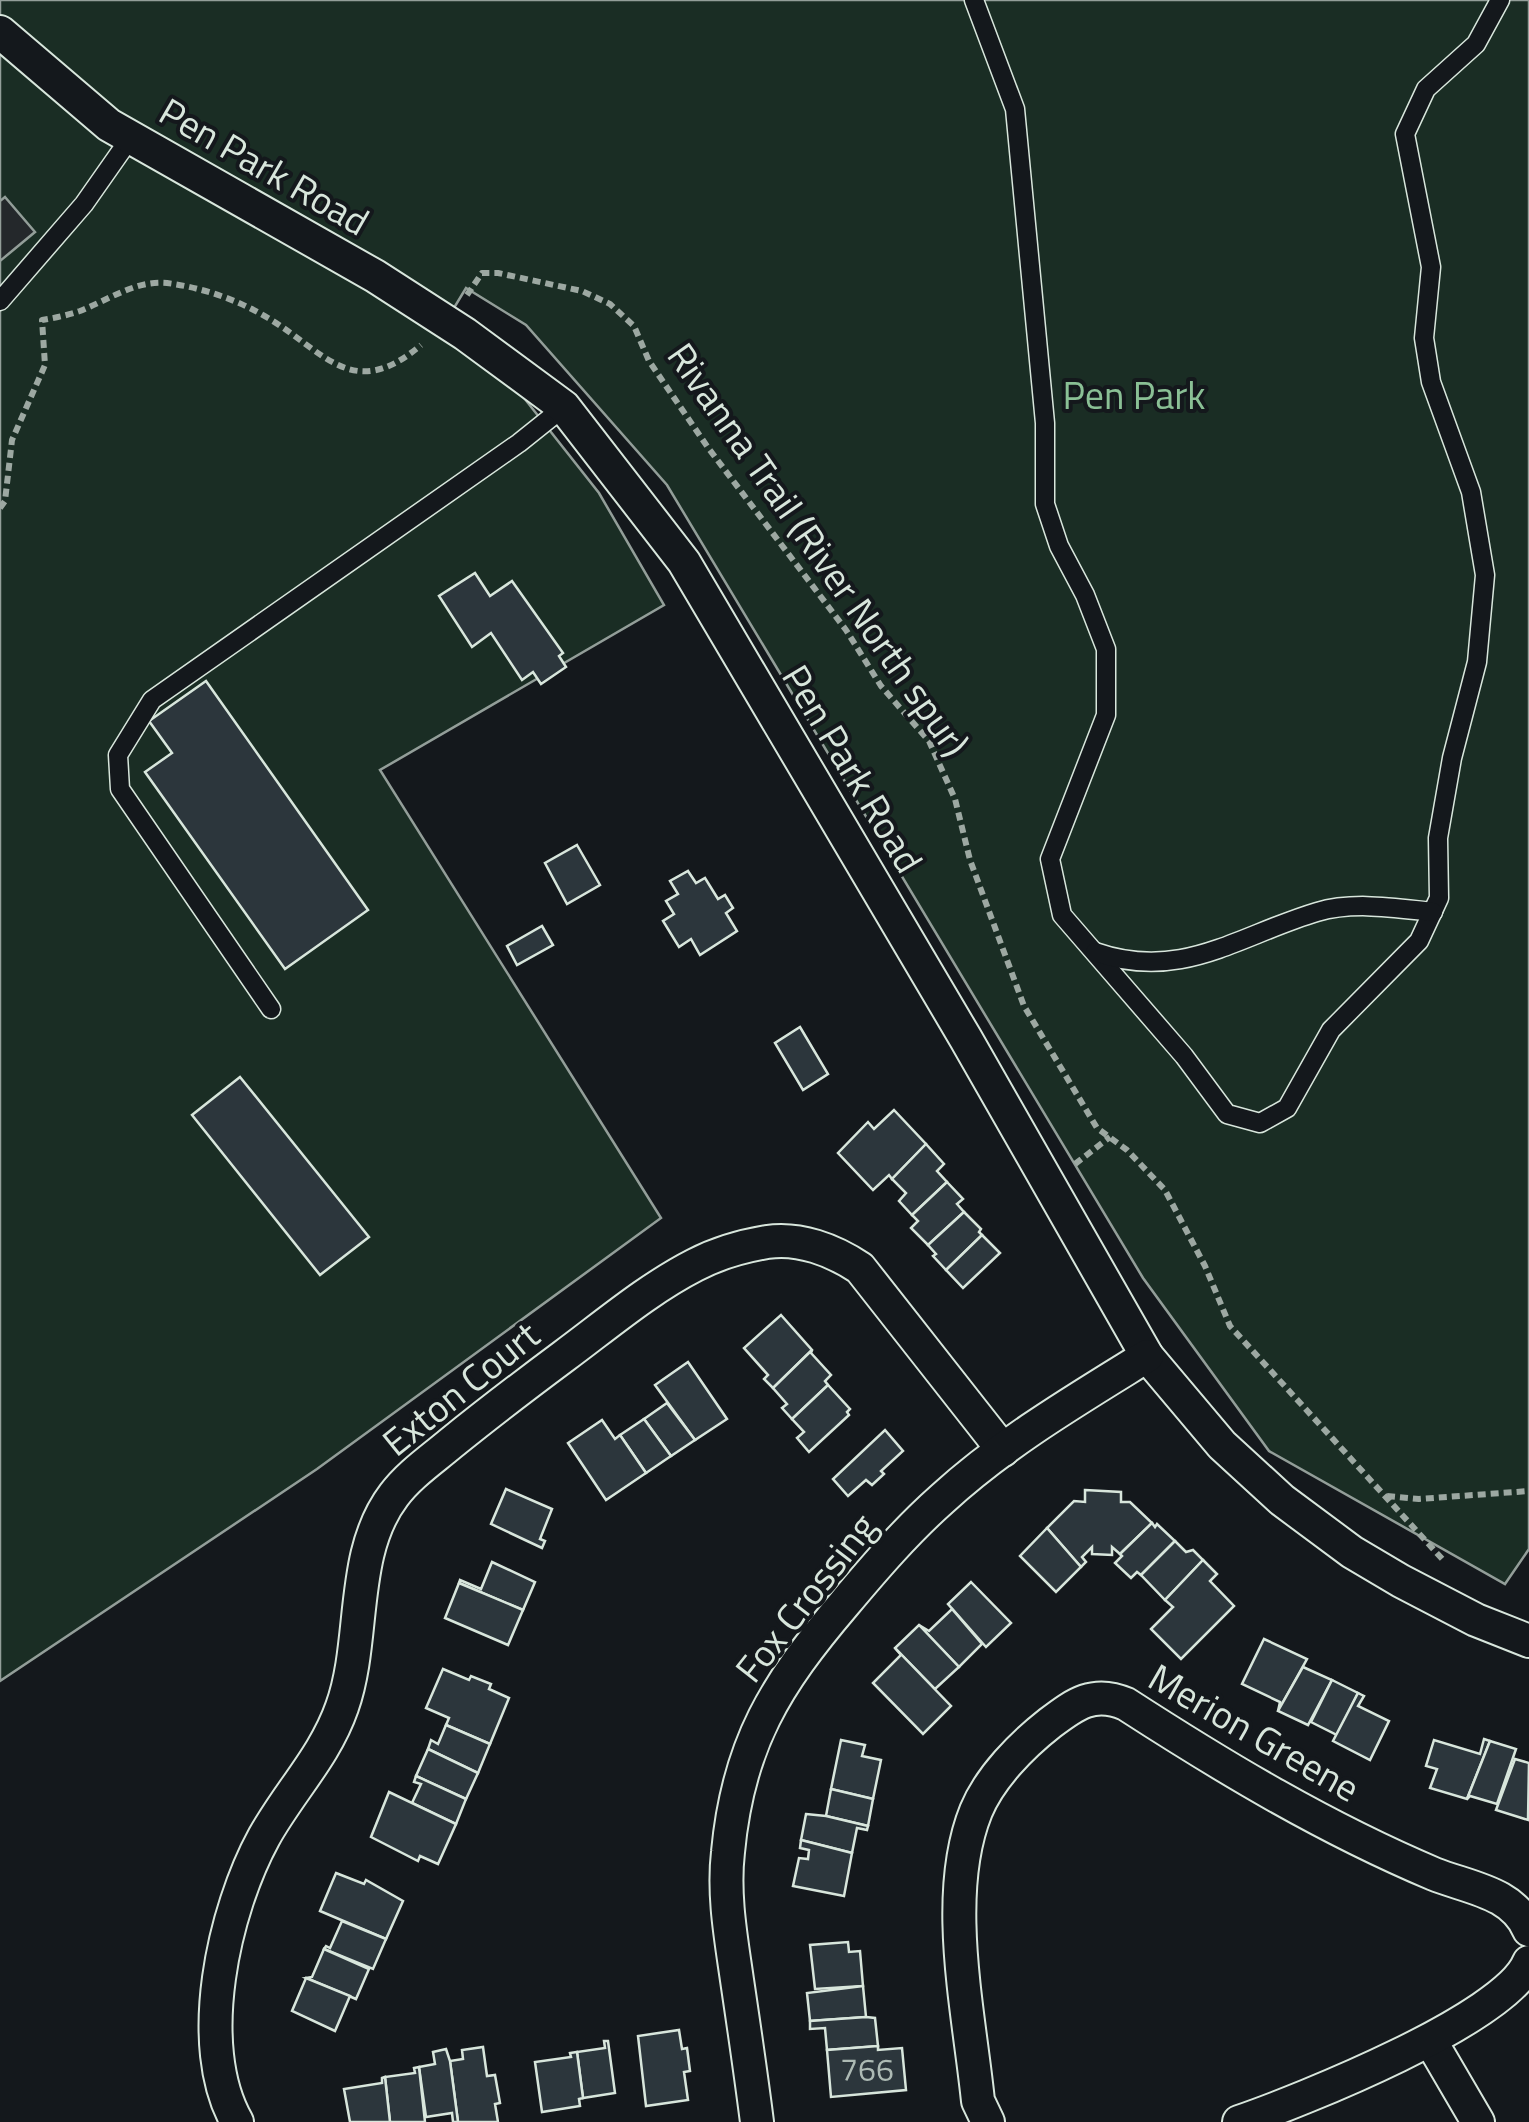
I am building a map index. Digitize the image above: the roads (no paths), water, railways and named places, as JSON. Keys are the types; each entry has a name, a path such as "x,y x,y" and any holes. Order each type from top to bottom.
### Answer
{"street":[{"name":"Pen Park Road","path":"0,32 110,126 375,276 465,334 564,407 684,562 956,1022 1146,1356 1222,1445 1296,1511 1352,1552 1401,1581 1529,1642"},
{"name":"Exton Court","path":"236,2122 220,2070 215,2019 221,1966 238,1900 264,1838 325,1746 343,1704 376,1529 392,1497 411,1476 501,1402 651,1292 695,1264 770,1241 804,1243 842,1256 860,1268 1003,1450"},
{"name":"Fox Crossing","path":"758,2122 727,1913 727,1855 735,1799 747,1754 770,1702 813,1640 883,1558 931,1510 1003,1450 1146,1356"},
{"name":"Merion Greene","path":"988,2122 978,2100 958,1912 962,1864 977,1809 1004,1768 1038,1732 1078,1702 1094,1697 1126,1704 1230,1772 1341,1832 1511,1903 1523,1915 1529,1930"},
{"path":"1239,2122 1430,2040 1508,1990 1524,1975 1529,1962"},
{"path":"1430,2040 1478,2122"}],"lane":[{"path":"974,0 1014,110 1045,423 1045,504 1058,546 1086,596 1106,650 1106,715 1050,858 1062,915 1184,1056 1227,1114 1260,1123 1287,1108 1331,1030 1420,940 1439,898 1438,838 1452,758 1477,662 1486,575 1471,492 1431,382 1424,338 1431,267 1405,134 1426,89 1476,44 1500,0"},
{"path":"0,301 84,204 131,138"},
{"path":"272,1010 120,789 118,755 152,700 564,407"},
{"path":"1092,951 1119,960 1160,964 1200,956 1318,912 1346,906 1433,912"}],"park label":[{"name":"Pen Park","path":"1134,396"}]}
